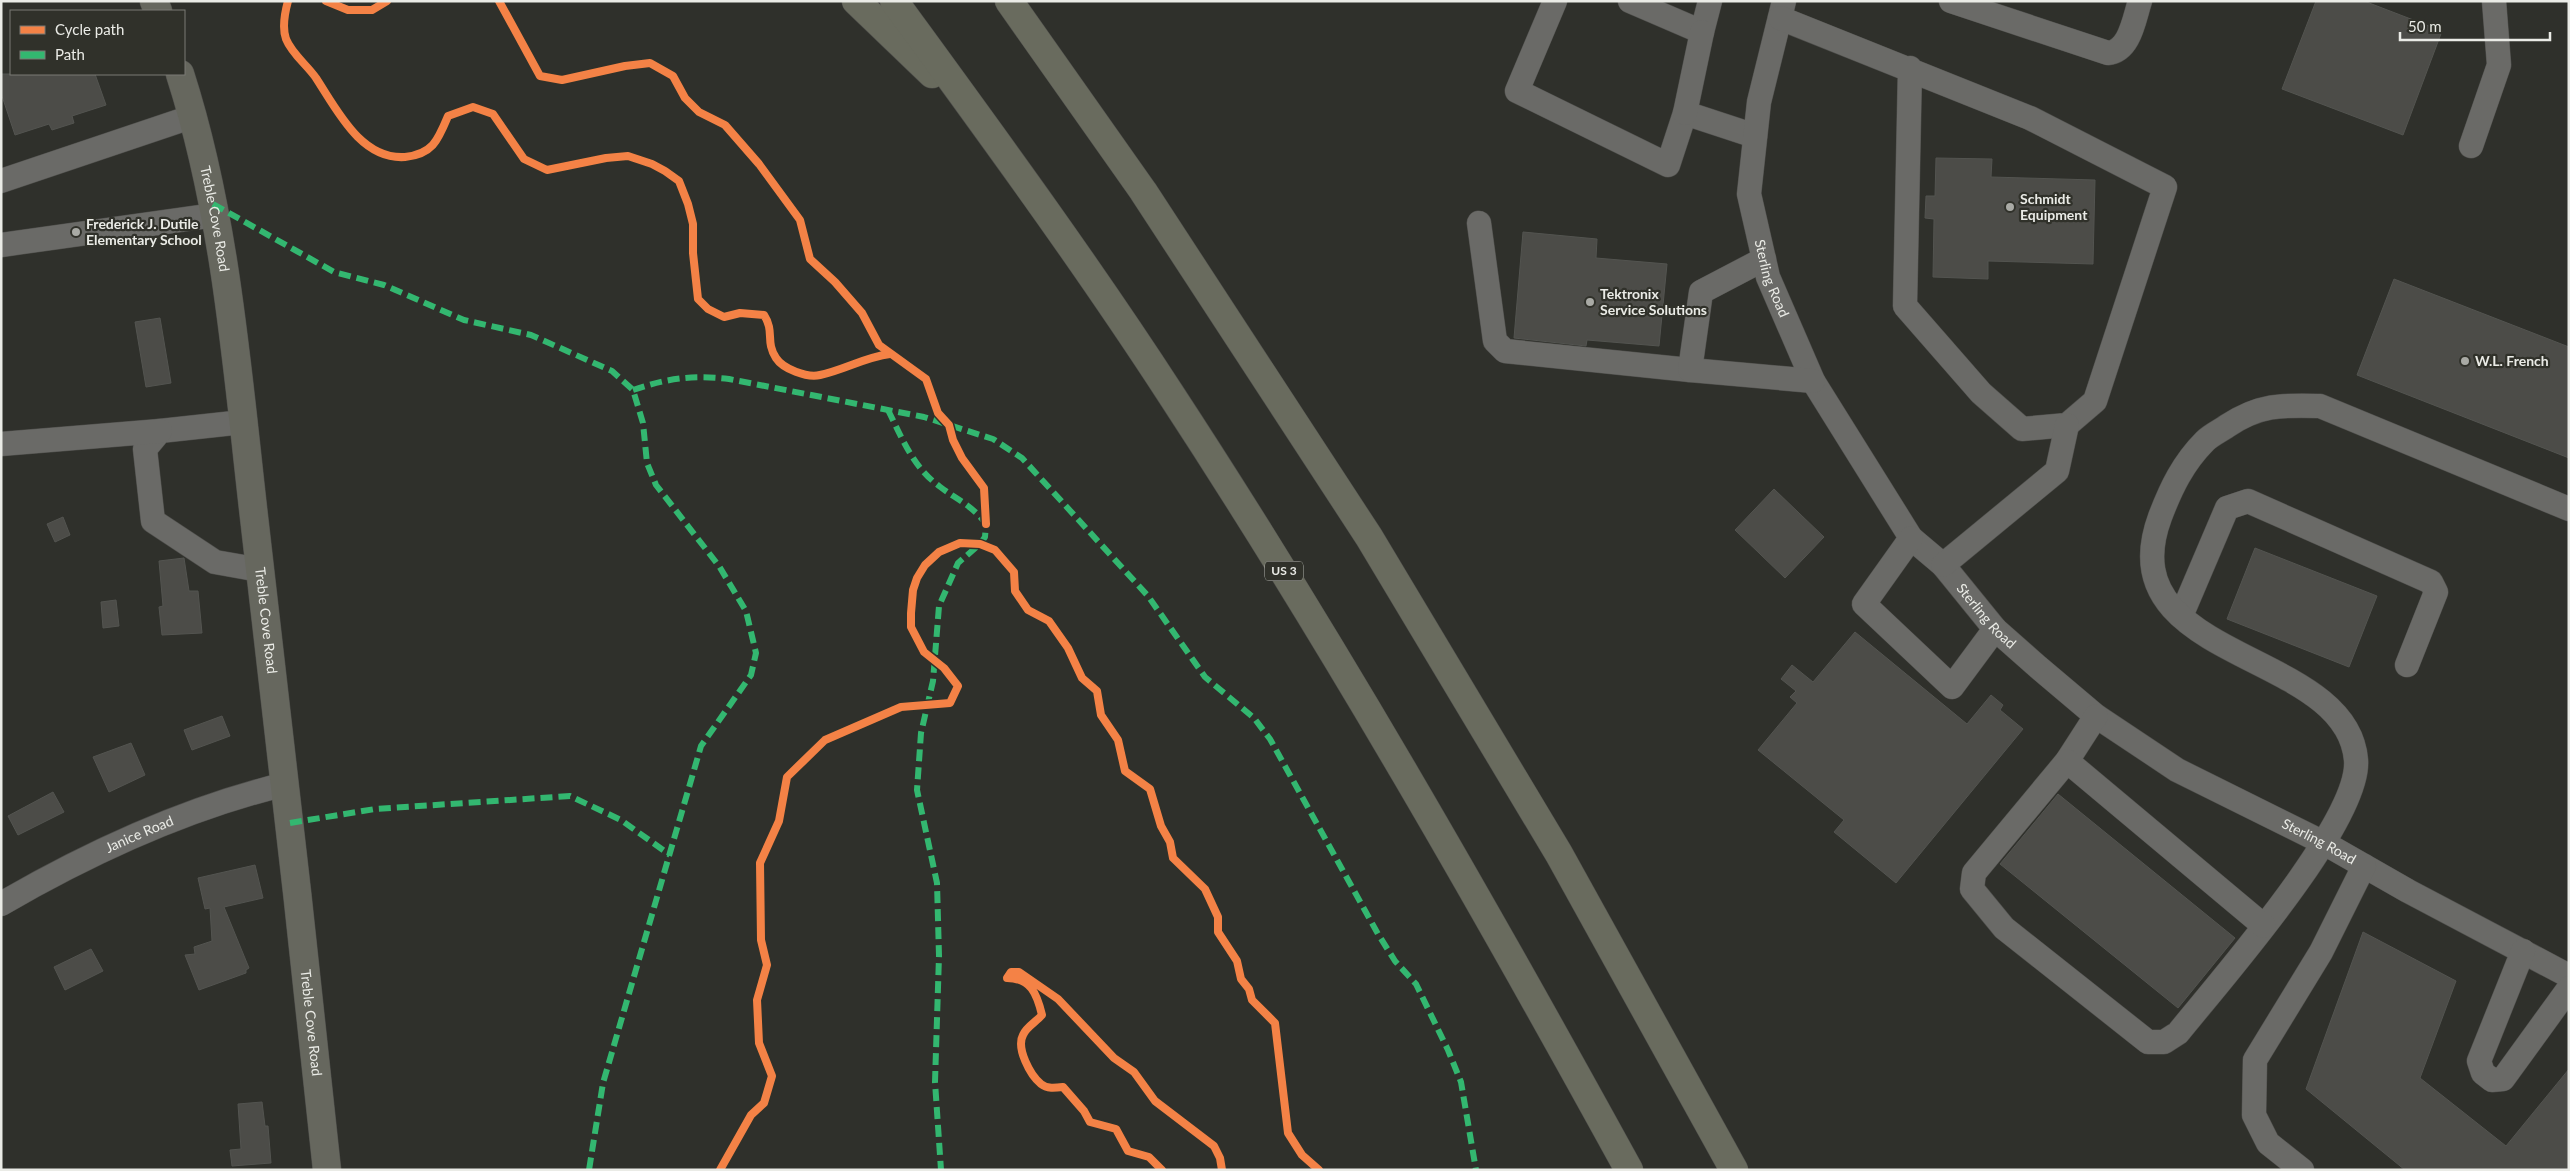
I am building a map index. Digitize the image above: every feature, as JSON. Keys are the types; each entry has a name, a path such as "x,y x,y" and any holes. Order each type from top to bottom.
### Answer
{"highway":[{"path":"856,1 980,119"},
{"name":"US 3","path":"894,1 980,119 1169,391 1281,568 1387,740 1513,958 1629,1170"},
{"path":"1009,1 1142,190 1369,537 1559,854 1734,1170"}],"main road":[{"name":"Treble Cove Road","path":"180,75 194,116 216,215 243,422 286,784 327,1170"}],"street":[{"path":"1555,1 1517,91 1668,166 1685,114 1710,1"},
{"path":"1630,1 1702,32"},
{"path":"1951,1 2108,53 2116,52 2124,44 2140,1"},
{"path":"2471,146 2499,65 2494,1"},
{"path":"1782,10 1910,68 2030,118 2165,187 2095,402 2067,425 2022,428 1981,393 1905,306 1910,68"},
{"name":"Sterling Road","path":"1782,10 1759,102 1749,194 1768,277 1813,381 1911,538 1943,565 1995,629 2096,716 2176,770 2324,843 2569,976"},
{"path":"1685,114 1755,136"},
{"path":"1,181 194,116"},
{"path":"1,245 216,215"},
{"path":"1479,223 1495,341 1505,351 1813,381"},
{"path":"1690,370 1701,292 1764,259"},
{"path":"2096,716 2067,761 1974,874 1972,889 2004,928 2148,1042 2164,1042 2178,1034 2264,926 2324,843 2352,786 2356,771 2353,744 2340,720 2329,706 2306,691 2196,630 2174,610 2155,577 2152,556 2156,527 2169,493 2189,457 2208,438 2246,413 2279,405 2320,406 2569,509"},
{"path":"1,444 243,422"},
{"path":"1943,565 2057,471 2067,425"},
{"path":"160,431 146,449 153,521 215,562 260,570"},
{"path":"2181,616 2227,508 2248,501 2431,582 2436,592 2407,665"},
{"path":"1911,538 1864,604 1952,687 1995,629"},
{"path":"2067,761 2264,926"},
{"name":"Janice Road","path":"1,904 63,870 170,823 240,796 286,784"},
{"path":"2302,1170 2268,1143 2254,1115 2255,1060 2321,952 2364,866"},
{"path":"2523,951 2479,1061 2483,1073 2492,1080 2503,1079 2569,988"}],"building":[{"path":"2316,1 2364,1 2442,31 2403,135 2282,89"},
{"path":"1,74 95,75 106,105 72,116 74,123 52,130 49,124 15,135 1,93"},
{"name":"Schmidt Equipment","path":"1936,158 1992,159 1991,177 2095,180 2093,264 1988,261 1988,279 1933,277 1934,219 1925,218 1926,196 1935,196"},
{"name":"Tektronix Service Solutions","path":"1523,232 1597,239 1596,258 1667,264 1659,346 1587,340 1586,346 1514,338"},
{"name":"W.L. French","path":"2394,279 2569,347 2569,458 2357,375"},
{"path":"160,318 171,383 146,387 135,322"},
{"path":"1774,489 1824,537 1785,578 1735,530"},
{"path":"63,517 70,535 55,542 47,524"},
{"path":"2255,548 2377,596 2349,667 2227,619"},
{"path":"184,558 189,591 198,591 202,633 162,635 159,607 163,606 159,561"},
{"path":"116,600 119,626 103,628 101,602"},
{"path":"1855,632 1967,724 1991,695 2003,705 2000,710 2023,729 1896,883 1834,832 1844,820 1758,750 1797,703 1790,697 1796,691 1781,679 1792,665 1813,682"},
{"path":"222,716 230,736 192,750 184,730"},
{"path":"131,743 145,775 109,792 93,757"},
{"path":"53,792 64,812 18,835 8,816"},
{"path":"2058,794 2235,938 2178,1008 2000,864"},
{"path":"255,865 263,898 224,907 249,968 246,970 246,973 199,990 185,955 195,954 194,947 212,941 210,908 205,909 198,878"},
{"path":"2363,932 2456,981 2420,1078 2506,1146 2569,1069 2569,1170 2405,1170 2306,1089"},
{"path":"91,949 103,971 65,990 54,967"},
{"path":"262,1102 265,1126 268,1126 271,1163 232,1166 230,1150 241,1149 238,1104"}],"marked path":[{"path":"213,204 334,272 384,285 464,320 531,335 612,371 633,390 643,423 647,463 656,485 719,566 746,611 756,653 751,675 701,746 603,1083 589,1170"},
{"path":"633,390 680,378 729,379 924,417 993,439 1022,458 1148,596 1205,677 1254,718 1270,739 1378,934 1395,961 1416,984 1448,1050 1461,1082 1476,1170"},
{"path":"888,410 903,441 922,470 939,486 970,507 986,524 985,537 980,544 958,563 939,606 933,681 921,733 917,790 937,883 939,956 935,1082 941,1170"},
{"path":"290,823 375,809 570,796 621,820 670,855"}],"cycle path":[{"path":"288,1 284,25 286,39 296,55 316,78 352,131 375,150 389,156 405,157 422,153 437,139 448,116 473,107 493,114 524,159 547,170 606,158 628,156 652,164 679,181 688,204 693,224 693,253 698,299 708,309 724,317 740,313 764,315 769,327 771,346 776,358 784,366 802,374 820,375 890,354"},
{"path":"326,1 348,10 372,10 387,1"},
{"path":"499,1 540,76 562,80 625,66 650,63 673,76 685,98 699,112 725,125 759,164 800,220 810,259 835,282 862,313 879,345 926,379 938,413 949,425 953,440 962,458 984,488 986,524"},
{"path":"720,1170 751,1115 764,1103 772,1076 759,1043 757,1000 767,965 761,940 760,863 779,821 787,777 825,740 901,707 950,703 958,686 944,668 924,652 911,627 911,613 913,590 917,578 925,565 939,552 960,543 980,544 995,550 1014,572 1015,591 1028,610 1049,621 1068,648 1082,678 1097,691 1101,715 1118,740 1125,771 1150,789 1161,826 1170,842 1173,858 1205,889 1218,917 1218,932 1237,961 1241,979 1249,989 1252,1000 1275,1023 1288,1133 1302,1155 1319,1170"},
{"path":"1162,1170 1149,1157 1128,1151 1116,1129 1090,1122 1084,1111 1063,1087 1046,1087 1037,1080 1025,1061 1021,1040 1026,1029 1042,1015 1038,1000 1032,989 1022,981 1007,978 1011,972 1019,972 1058,999 1114,1058 1134,1072 1155,1101 1214,1146 1220,1158 1222,1170"}],"place":[{"name":"Schmidt Equipment","path":"2010,207"},
{"name":"Frederick J. Dutile Elementary School","path":"76,232"},
{"name":"Tektronix Service Solutions","path":"1590,302"},
{"name":"W.L. French","path":"2465,361"}]}
